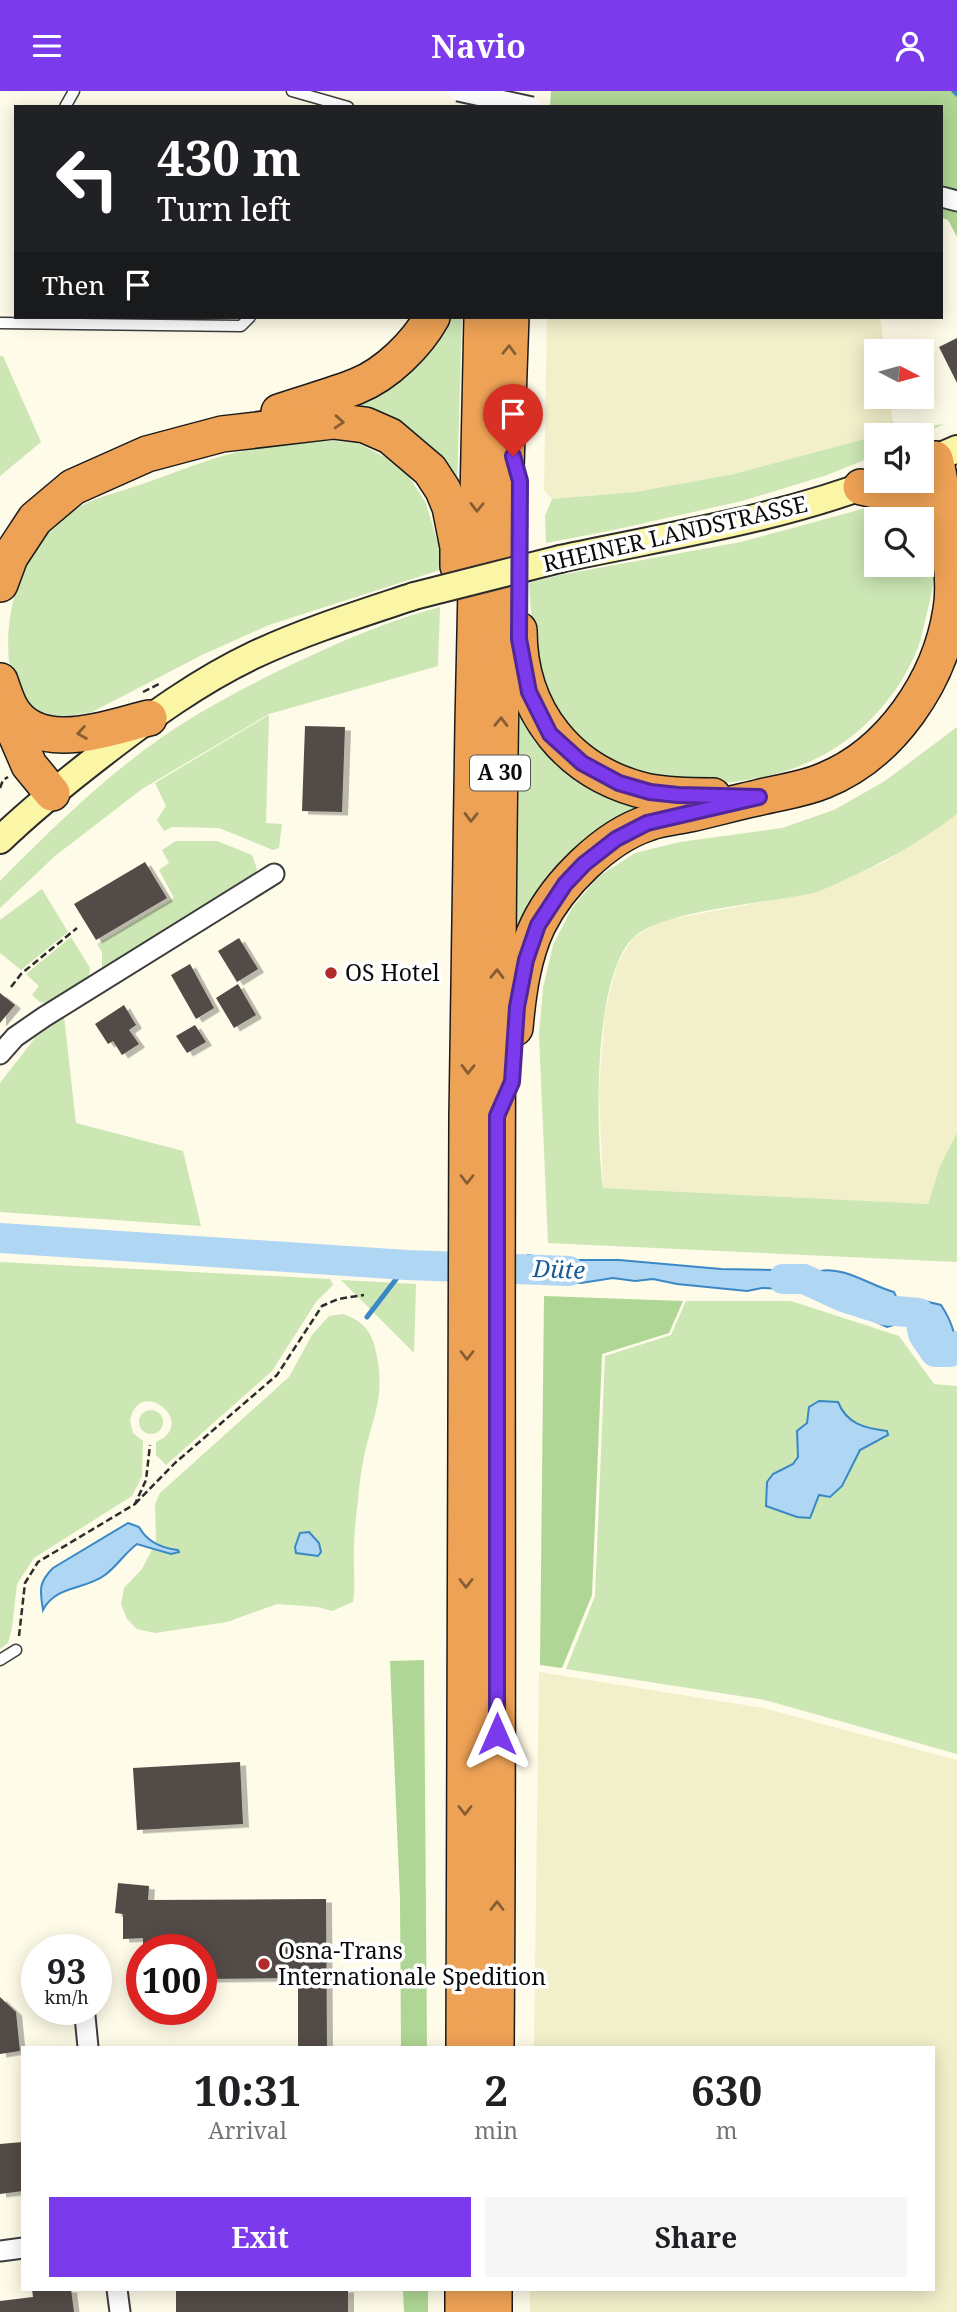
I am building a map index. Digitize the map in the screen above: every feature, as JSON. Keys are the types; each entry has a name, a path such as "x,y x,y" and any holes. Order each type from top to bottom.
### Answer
{"highway":[{"path":"222,434 255,419 360,386 384,370 408,348 430,319"},
{"name":"A 30","path":"482,319 473,724 496,2046"},
{"name":"A 30","path":"481,1241 497,1116 506,431 511,319"},
{"path":"0,585 10,557 35,519 73,487 148,454 222,434 333,421 365,425 390,436 430,470 450,507 458,547 459,709 473,724"},
{"path":"506,431 520,481 519,639 529,692 550,734 582,763 619,783 650,792 678,795 759,797"},
{"path":"497,1116 512,1082 517,1007 526,960 538,925 565,884 584,864 616,839 647,823 814,784 858,764 901,722 923,690 941,653 951,610 953,561 938,457"},
{"path":"897,493 916,499 946,522"},
{"path":"0,681 10,708 21,720 41,732 61,737 149,718"},
{"path":"0,694 29,765 52,793"},
{"name":"A 30","path":"464,2046 481,1288"},
{"path":"463,2291 463,2312"},
{"path":"494,2291 494,2312"}],"main road":[{"name":"RHEINER LANDSTRASSE","path":"0,840 52,793 149,718 219,673 254,655 342,619 414,596 560,559 757,518 864,486"}],"street":[{"path":"458,91 523,105"},
{"path":"0,1054 15,1037 44,1017 274,874"},
{"path":"86,2025 88,2046"},
{"path":"1,2252 21,2248"},
{"path":"117,2291 120,2312"}],"lane":[{"path":"292,91 341,105"},
{"path":"0,323 54,320 241,326 248,319"},
{"path":"0,1660 16,1650"}],"path":[{"path":"11,987 21,974 77,928"},
{"path":"16,1650 21,1629 25,1583 38,1562 135,1504 175,1463 276,1374 322,1306 338,1299 364,1295"},
{"path":"135,1504 146,1480 150,1445"}],"shaded area":[{"path":"547,319 880,319 883,339 864,339 864,409 891,409 892,419 891,423 864,423 864,439 734,474 635,492 552,499 544,490"},
{"path":"957,814 957,1133 940,1166 928,1204 603,1188 599,1089 605,1012 617,964 633,938 661,921 815,892 883,863"},
{"path":"539,1672 763,1708 957,1760 957,2312 530,2312 530,2291 935,2291 935,2046 534,2046"}],"green space":[{"path":"551,91 957,91 957,237 948,220 943,218 943,105 550,105"},
{"path":"448,319 462,319 457,489 438,455 419,436 396,423 345,409 380,392 407,374 419,363"},
{"path":"0,356 3,356 41,442 0,476"},
{"path":"864,439 864,460 827,475 742,501 546,543 545,516 552,499 635,492 734,474"},
{"path":"327,440 358,443 402,466 426,503 440,550 440,570 269,625 202,655 92,712 48,715 32,710 21,701 13,685 9,661 10,616 15,594 33,553 62,519 95,499 218,457 253,449"},
{"path":"894,505 897,507 870,507"},
{"path":"864,509 864,577 934,577 919,645 909,668 887,701 859,730 827,753 783,772 700,786 695,792 600,762 548,703 533,644 529,583 741,542"},
{"path":"440,607 438,666 269,714 142,789 55,856 0,908 0,881 94,791 171,731 230,696 313,655 357,635"},
{"path":"520,703 660,804 516,957"},
{"path":"269,715 266,823 282,824 279,848 273,850 219,828 172,827 164,831 157,820 166,806 155,783"},
{"path":"957,727 957,814 930,833 872,867 817,892 691,914 647,928 633,938 620,958 610,986 604,1020 600,1057 599,1131 603,1188 928,1204 940,1166 957,1133 957,1262 548,1243 539,1035 543,988 553,945 572,908 598,877 635,853 680,842 782,828 834,810 885,781"},
{"path":"176,841 217,841 252,855 257,869 252,879 102,970 102,952 97,944 174,898 159,870 169,863 162,850"},
{"path":"42,889 68,932 21,970 0,953 0,920"},
{"path":"71,937 90,968 89,979 51,1004 40,1002 32,995 39,986 26,974"},
{"path":"64,1017 76,1123 183,1151 201,1226 0,1212 0,1083 35,1038"},
{"path":"0,1262 330,1279 333,1285 316,1302 272,1371 166,1465 156,1455 156,1442 168,1434 172,1424 169,1415 153,1402 144,1402 135,1408 130,1421 133,1433 143,1441 142,1476 132,1496 34,1558 17,1584 12,1628 8,1643 0,1649"},
{"path":"341,1280 416,1284 414,1353"},
{"path":"544,1296 683,1301 669,1333 602,1354 592,1595 562,1668 540,1665"},
{"path":"686,1301 791,1301 899,1336 934,1384 957,1386 957,1754 765,1700 566,1669 595,1596 605,1356 671,1335"},
{"path":"343,1314 363,1325 371,1335 379,1372 379,1397 364,1457 354,1536 353,1602 332,1611 318,1607 277,1604 227,1622 155,1633 137,1629 127,1619 121,1604 124,1588 142,1569 153,1548 171,1554 177,1550 156,1543 155,1504 160,1493 289,1377 312,1335 329,1316"},
{"path":"151,1410 159,1414 163,1422 159,1430 151,1434 143,1430 139,1422 143,1414"},
{"path":"424,1660 427,2046 401,2046 400,1899 390,1661"},
{"path":"403,2291 428,2291 428,2312 404,2312"}],"water":[{"path":"528,1255 555,1260 619,1260 721,1269 838,1271 894,1292 897,1299 920,1300 941,1305 954,1331 957,1360 940,1350 930,1324 909,1317 901,1323 887,1327 874,1321 863,1300 824,1286 801,1285 789,1289 762,1288 747,1291 653,1279 635,1281 613,1278 581,1283 529,1276"},
{"path":"819,1401 838,1402 846,1415 857,1424 887,1431 888,1435 860,1450 842,1486 830,1497 819,1495 810,1518 797,1517 766,1506 767,1482 773,1474 793,1464 798,1457 797,1431 807,1423 809,1407"},
{"path":"128,1523 139,1527 146,1537 155,1543 179,1552 171,1554 137,1544 105,1575 55,1596 43,1610 41,1587 53,1568"},
{"path":"309,1532 319,1543 321,1552 318,1556 296,1553 295,1547 300,1533"}],"building":[{"path":"957,338 957,383 939,347"},
{"path":"305,726 345,727 342,812 302,811"},
{"path":"145,862 167,898 96,940 74,904"},
{"path":"239,938 258,969 237,982 218,951"},
{"path":"190,964 214,1008 196,1019 171,975"},
{"path":"238,984 256,1015 234,1028 216,998"},
{"path":"0,993 15,1005 0,1023"},
{"path":"124,1005 136,1025 129,1030 139,1044 122,1055 113,1041 108,1044 95,1024"},
{"path":"195,1025 206,1042 187,1053 176,1036"},
{"path":"240,1762 243,1824 137,1830 133,1768"},
{"name":"Osna-Trans Internationale Spedition","path":"118,1883 149,1886 148,1900 326,1899 327,2046 298,2046 298,1978 217,1979 217,1934 126,1934 126,1939 123,1939 123,1914 115,1913"},
{"path":"0,1997 16,2012 20,2051 0,2054"},
{"path":"21,2142 21,2191 0,2194 0,2144"},
{"path":"32,2291 71,2291 74,2312 0,2312 0,2301 33,2297"},
{"path":"176,2291 348,2291 348,2312 176,2312"}],"waterway":[{"path":"954,91 957,94"},
{"name":"Düte","path":"0,1238 407,1265 569,1271"},
{"path":"367,1317 407,1265"},
{"name":"Düte","path":"783,1279 804,1279 843,1297 884,1310 919,1313 923,1334 935,1352 950,1352 957,1346"}],"place":[{"name":"OS Hotel","path":"331,973"},
{"name":"Osna-Trans Internationale Spedition","path":"264,1964"}],"route":[{"path":"497,1734 497,1116 512,1082 517,1007 526,960 538,925 565,884 584,864 616,839 647,823 759,797 678,795 650,792 619,783 582,763 550,734 529,692 519,639 520,481 513,456"}]}
